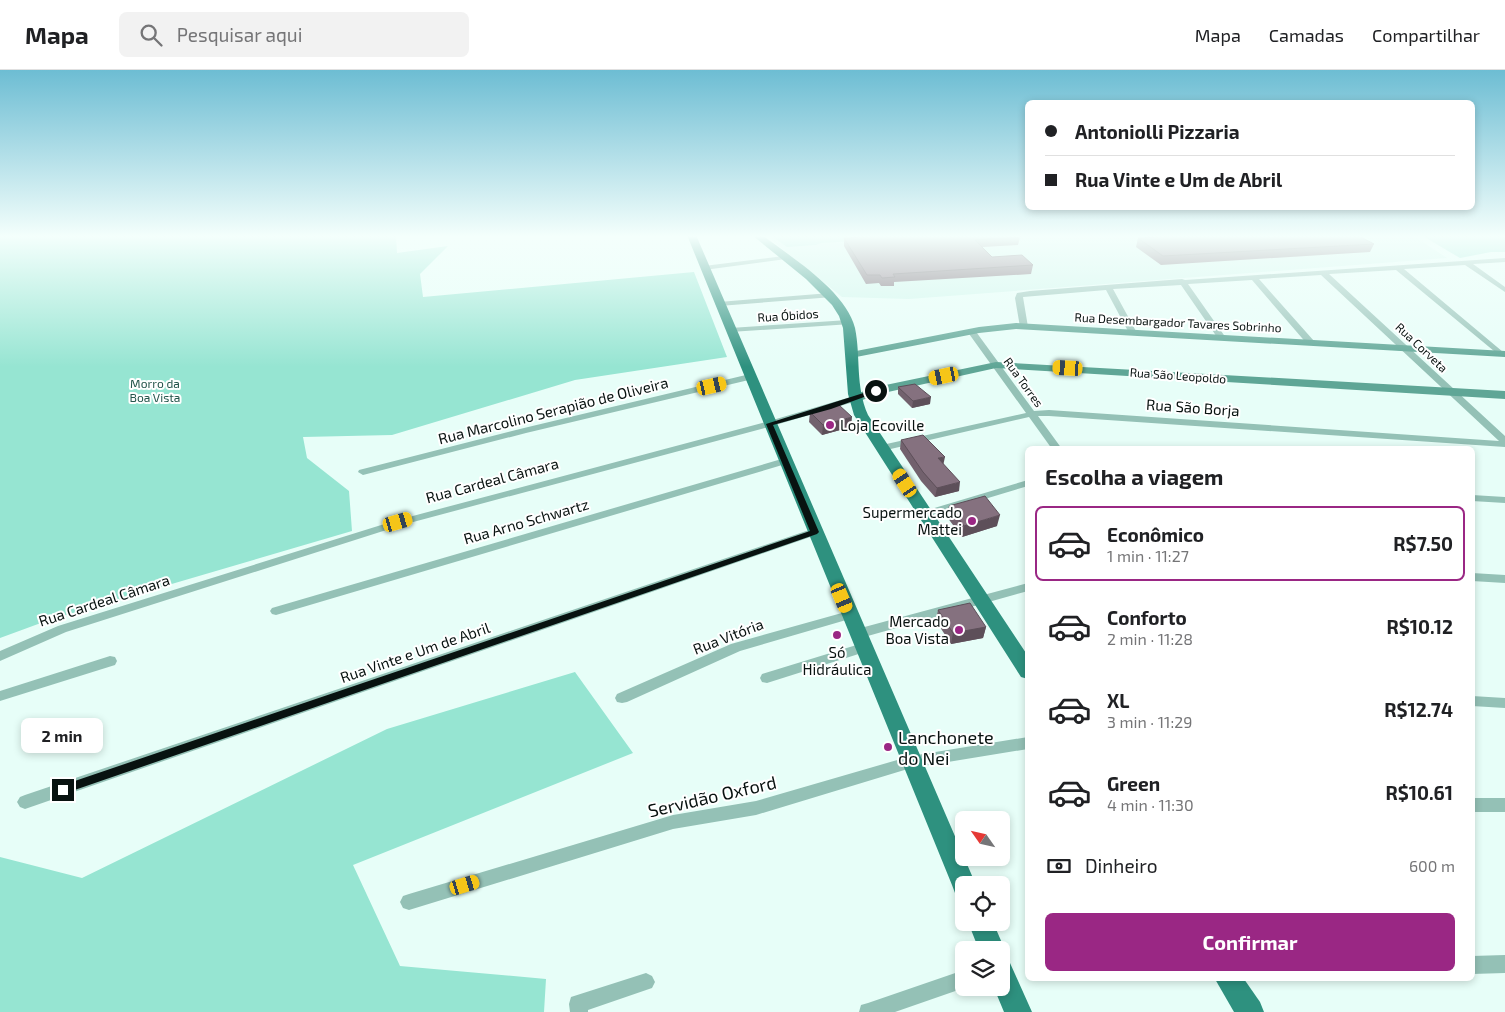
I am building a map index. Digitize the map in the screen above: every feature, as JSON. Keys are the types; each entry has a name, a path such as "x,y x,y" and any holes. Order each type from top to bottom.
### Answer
{"main road":[{"path":"709,279 960,876"},
{"path":"810,279 830,295 848,322 854,399 860,415 1025,667"},
{"path":"1229,981 1250,1012"},
{"path":"1010,993 1018,1012"}],"street":[{"path":"1024,327 1019,301 1020,296 1030,293 1218,279"},
{"path":"1255,279 1311,343"},
{"name":"Rua Corveta","path":"1330,279 1505,442"},
{"path":"1412,279 1503,354"},
{"path":"1489,279 1505,290"},
{"path":"1182,281 1222,338"},
{"path":"1496,284 1505,284"},
{"path":"1108,287 1133,333"},
{"path":"719,304 830,295"},
{"name":"Rua Óbidos","path":"730,330 848,322"},
{"name":"Rua Desembargador Tavares Sobrinho","path":"851,355 997,327 1503,354"},
{"name":"Rua Torres","path":"971,331 1055,446"},
{"name":"Rua São Leopoldo","path":"854,399 876,391 996,365 1505,395"},
{"name":"Rua Marcolino Serapião de Oliveira","path":"363,472 524,431 750,378"},
{"name":"Rua Cardeal Câmara","path":"0,656 62,629 398,522 769,424 854,399"},
{"name":"Rua São Borja","path":"882,448 1032,414 1049,413 1505,442"},
{"name":"Rua Arno Schwartz","path":"276,611 785,461"},
{"path":"925,514 1025,484"},
{"path":"1475,498 1505,500"},
{"name":"Rua Vinte e Um de Abril","path":"25,802 815,532"},
{"path":"1475,577 1505,580"},
{"path":"767,678 856,632 1025,588"},
{"name":"Rua Vitória","path":"622,698 736,647 856,632"},
{"path":"0,696 110,661"},
{"path":"1475,701 1505,703"},
{"name":"Servidão Oxford","path":"409,902 673,822 756,808 911,762 1025,743"},
{"path":"1475,805 1505,804"},
{"path":"1475,965 1505,964"},
{"path":"579,1012 578,1004 646,982"},
{"path":"868,1012 955,982"}],"shaded area":[{"path":"820,279 1172,279 909,299 842,297"}],"green space":[{"name":"Morro da Boa Vista","path":"0,279 421,279 423,297 619,279 697,279 727,357 575,380 392,435 303,437 307,458 349,491 352,531 49,620 0,638"},
{"path":"575,672 633,753 353,865 400,966 546,979 544,1012 0,1012 0,857 82,878 387,729"}],"building":[{"path":"915,384 931,397 913,401 898,387"},
{"path":"839,405 852,417 823,425 810,412"},
{"path":"923,435 945,457 938,458 960,482 937,488 923,472 901,440"},
{"path":"985,496 1000,515 964,526 949,506"},
{"path":"970,603 986,627 953,633 938,610"}],"place":[{"name":"Loja Ecoville","path":"830,425"},
{"name":"Supermercado Mattei","path":"972,521"},
{"name":"Mercado Boa Vista","path":"959,630"},
{"name":"Só Hidráulica","path":"837,635"},
{"name":"Lanchonete do Nei","path":"888,747"}],"route":[{"path":"63,790 815,532 769,424 829,408 876,391"}]}
